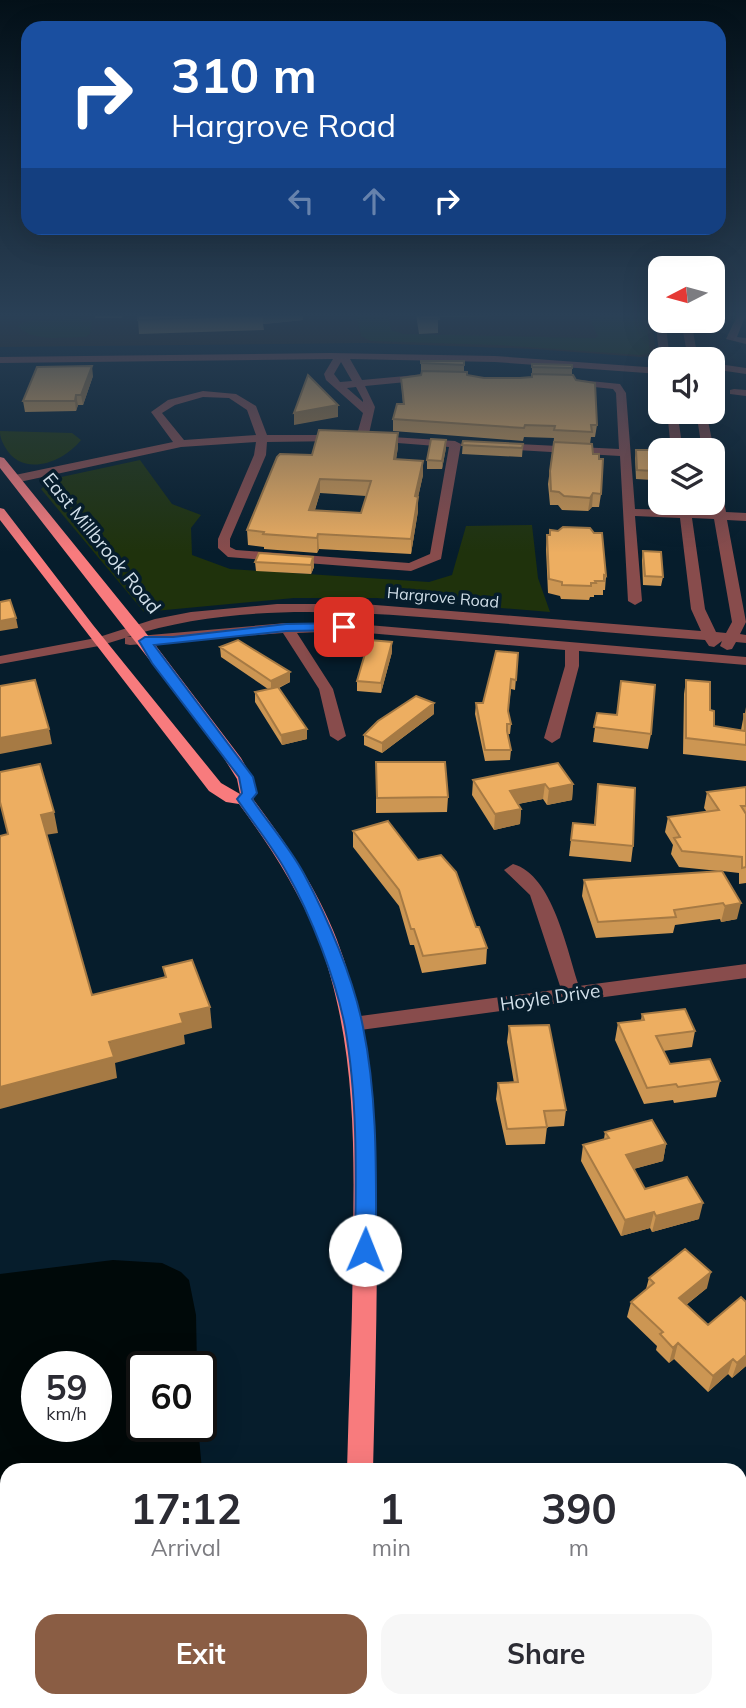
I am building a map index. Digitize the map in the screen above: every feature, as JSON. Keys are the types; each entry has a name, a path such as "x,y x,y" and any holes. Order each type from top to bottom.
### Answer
{"main road":[{"name":"East Millbrook Road","path":"0,460 141,636 156,660 246,777 250,793 244,799 232,798 215,787 0,512"},
{"name":"East Millbrook Road","path":"244,799 283,854 308,896 335,962 353,1024 363,1105 366,1163 360,1463"}],"street":[{"path":"346,394 369,412"},
{"path":"362,438 369,412 365,394"},
{"path":"621,394 635,601"},
{"path":"15,479 181,444 262,438 362,438 462,444 436,556 411,567 242,556 224,548 224,539 260,454 262,438 252,408 230,395 190,396 167,402 156,412 181,444"},
{"path":"482,445 624,453"},
{"path":"629,512 648,511"},
{"path":"686,515 698,609 721,659 739,639 739,622 720,516"},
{"path":"715,515 741,517"},
{"name":"Hargrove Road","path":"0,660 141,636 191,616 276,608 334,607 421,612 739,639"},
{"path":"419,632 421,612"},
{"path":"286,627 326,689 338,736"},
{"name":"Hargrove Road","path":"141,636 173,641 286,627 344,627 746,661"},
{"path":"552,738 572,666 572,646"},
{"path":"513,870 538,892 572,994"},
{"name":"Hoyle Drive","path":"353,1024 744,974"}],"green space":[{"path":"0,431 72,433 81,440 54,460 32,464 12,457 3,443"},
{"path":"140,460 172,504 201,515 191,528 192,555 230,569 429,582 452,575 466,526 532,525 538,578 550,612 377,598 294,598 144,612 41,489 52,479"}],"shaded area":[{"path":"113,1260 162,1263 181,1272 189,1280 196,1315 197,1351 126,1351 126,1442 199,1442 201,1463 0,1463 0,1274"}],"building":[{"path":"26,394 81,394 76,395 75,401 23,401"},
{"path":"301,394 327,394 338,405 294,413"},
{"path":"403,394 596,394 597,425 591,425 592,432 554,430 555,426 525,425 524,428 393,419 397,404 404,404"},
{"path":"319,430 398,433 394,459 423,461 415,496 418,497 411,539 318,534 317,538 263,534 264,532 247,530 277,457 280,454 312,455","holes":["320,479 371,481 361,513 309,510"]},
{"path":"431,439 446,440 442,461 427,460"},
{"path":"463,441 523,444 522,448 462,445"},
{"path":"554,442 592,444 593,454 599,454 599,459 603,459 601,494 593,493 590,498 564,496 551,491 550,471"},
{"path":"636,450 648,450 648,471 637,470"},
{"path":"563,527 590,528 594,533 602,533 606,576 604,575 604,581 595,581 591,586 562,585 562,582 549,579 547,535 550,535 550,530 558,531"},
{"path":"643,551 661,552 663,577 645,576"},
{"path":"259,553 313,557 311,565 255,562"},
{"path":"10,600 16,618 0,621 0,602"},
{"path":"238,640 290,672 271,681 220,647"},
{"path":"369,640 392,642 381,683 357,681"},
{"path":"496,651 518,653 516,680 511,679 508,711 511,724 507,724 511,750 485,750 476,703 483,703"},
{"path":"35,680 49,729 0,738 0,686"},
{"path":"686,680 710,682 710,710 714,711 714,726 745,731 746,714 746,745 686,738"},
{"path":"621,681 655,685 651,734 594,727 597,713 617,715"},
{"path":"278,687 307,729 281,735 255,692"},
{"path":"416,696 434,703 382,743 364,735 378,721"},
{"path":"376,762 445,762 448,797 377,798"},
{"path":"558,763 573,784 549,789 545,784 510,791 521,809 495,814 473,780"},
{"path":"40,764 54,812 41,815 92,995 166,977 163,967 192,960 210,1007 180,1014 183,1023 109,1042 114,1057 0,1087 0,836 8,834 0,802 0,772"},
{"path":"598,784 635,788 633,846 571,840 573,823 595,825"},
{"path":"746,787 746,806 741,806 746,814 746,867 742,868 742,857 682,851 674,838 680,837 668,817 719,810 707,792"},
{"path":"388,821 418,860 441,855 456,872 476,927 479,927 487,948 423,956 399,890 353,831"},
{"path":"722,871 741,903 674,910 676,917 598,922 584,880"},
{"path":"685,1009 695,1031 656,1036 670,1064 710,1059 720,1081 647,1088 618,1023 644,1020 642,1014"},
{"path":"549,1025 566,1110 544,1111 547,1127 507,1129 498,1083 518,1082 509,1026"},
{"path":"652,1120 666,1144 626,1155 645,1189 687,1177 703,1203 656,1216 654,1212 625,1220 583,1145 609,1138 605,1132"},
{"path":"685,1249 711,1272 679,1298 708,1325 741,1297 746,1302 746,1355 737,1363 733,1359 713,1376 678,1343 673,1348 660,1334 663,1332 631,1302 654,1283 649,1278"}],"route":[{"path":"344,627 286,627 173,641 145,641 156,660 246,777 250,793 244,799 266,828 308,896 339,974 353,1024 359,1060 366,1163 365,1250"}]}
